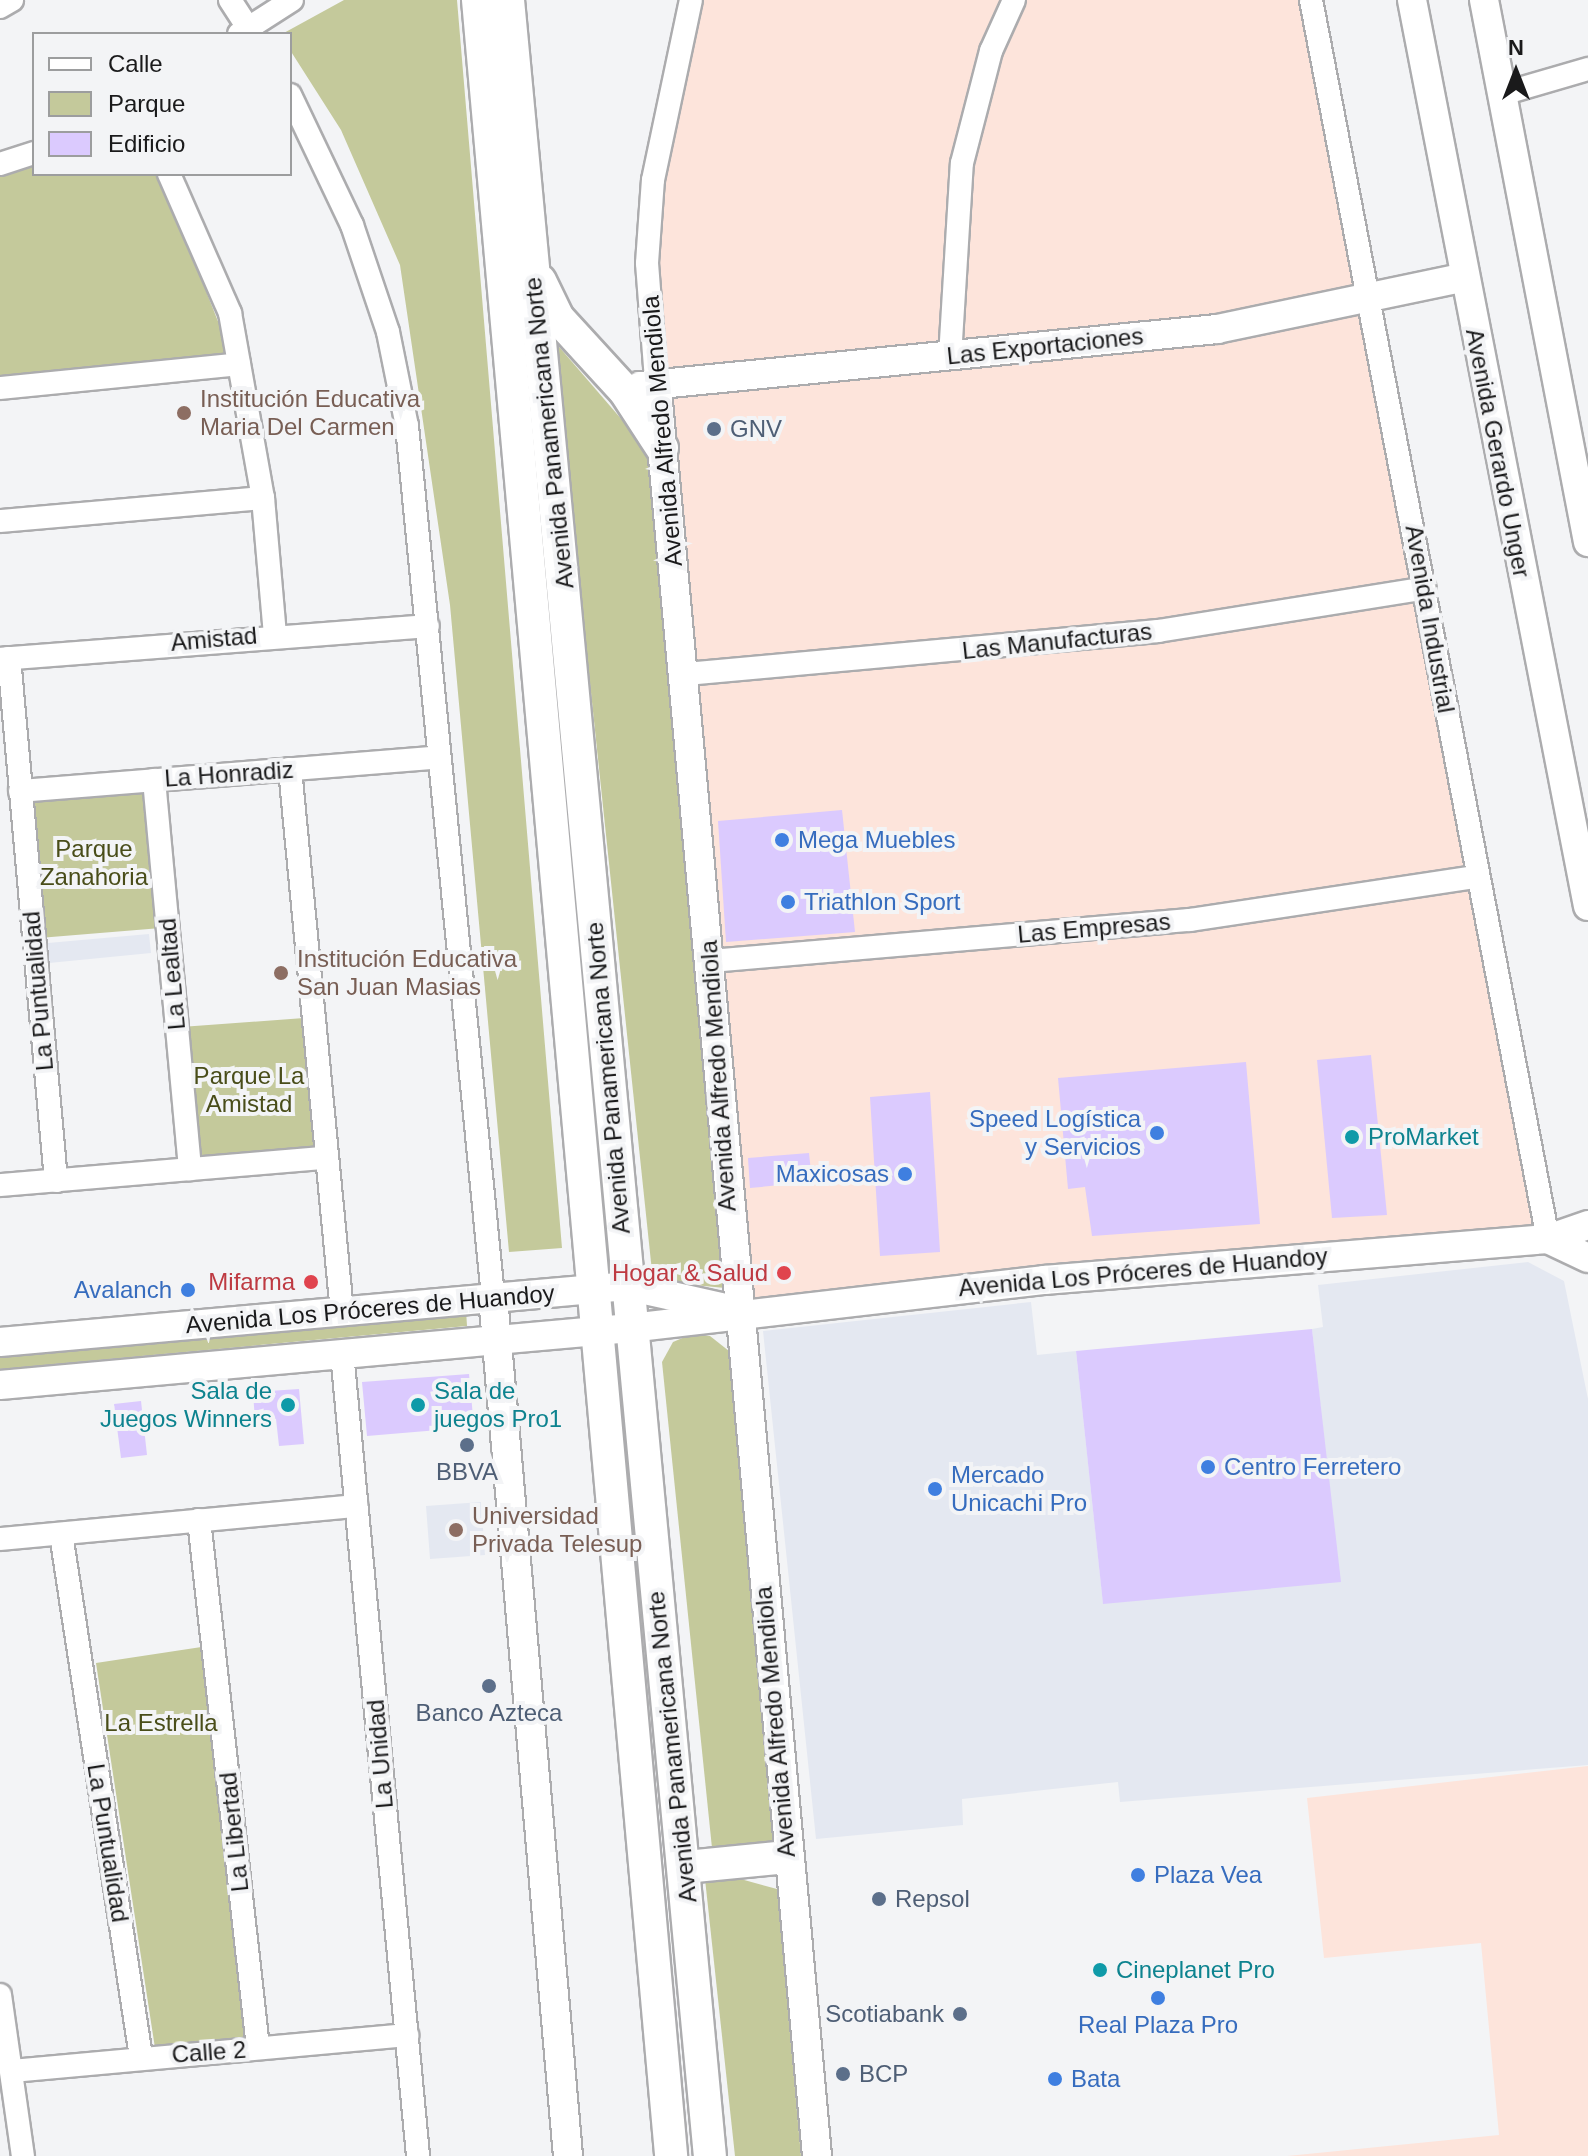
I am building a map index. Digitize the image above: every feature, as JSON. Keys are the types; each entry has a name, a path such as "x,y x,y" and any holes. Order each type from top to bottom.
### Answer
{"highway":[{"name":"Avenida Panamericana Norte","path":"478,0 671,2156"},
{"name":"Avenida Panamericana Norte","path":"508,0 630,1328 685,1867 710,2156"},
{"path":"532,264 558,318 625,391 662,448"},
{"path":"685,1867 787,1857"}],"main road":[{"name":"Avenida Gerardo Unger","path":"1412,0 1462,278 1588,906"},
{"path":"1484,0 1580,453 1588,542"},
{"name":"Las Exportaciones","path":"625,391 656,380 950,357 1217,329 1462,278"},
{"name":"Avenida Alfredo Mendiola","path":"656,380 686,674 738,1311 817,2156"},
{"name":"Avenida Los Próceres de Huandoy","path":"0,1385 630,1328 738,1311 1548,1239 1588,1225"},
{"path":"1548,1239 1588,1258"},
{"name":"Avenida Los Próceres de Huandoy","path":"0,1342 627,1286 738,1311"},
{"path":"493,1297 568,2156"}],"street":[{"path":"0,7 12,0"},
{"path":"230,0 246,32 292,0"},
{"name":"Avenida Alfredo Mendiola","path":"656,380 647,263 653,180 691,0"},
{"path":"950,357 962,163 991,51 1014,0"},
{"name":"Avenida Industrial","path":"1311,0 1372,299 1475,877 1548,1239"},
{"path":"1502,94 1588,69"},
{"path":"292,99 323,153 388,332 407,426 493,1297"},
{"path":"0,164 32,154"},
{"path":"170,176 230,313 263,498 275,634"},
{"path":"0,388 239,364"},
{"path":"0,521 263,498"},
{"name":"Las Manufacturas","path":"686,674 1158,631 1425,588"},
{"name":"Amistad","path":"5,659 275,634 428,626"},
{"name":"La Puntualidad","path":"5,659 56,1181"},
{"name":"La Honradiz","path":"20,791 439,757"},
{"path":"290,769 323,1158 342,1312"},
{"name":"La Lealtad","path":"154,780 190,1169"},
{"name":"Las Empresas","path":"710,961 1190,920 1475,877"},
{"path":"0,1185 323,1158"},
{"name":"La Unidad","path":"342,1353 418,2156"},
{"path":"0,1539 356,1506"},
{"name":"La Libertad","path":"199,1520 258,2048"},
{"name":"La Puntualidad","path":"61,1534 141,2057"},
{"path":"0,1995 23,2156"},
{"name":"Calle 2","path":"12,2071 407,2035"}],"shaded area":[{"path":"699,0 1307,0 1532,1226 745,1304 657,306 658,191"},
{"path":"149,934 151,953 49,963 48,943"},
{"name":"Mercado Unicachi Pro","path":"1528,1262 1564,1281 1588,1399 1588,1765 1120,1802 1118,1782 962,1799 963,1825 816,1839 763,1331 1031,1302 1037,1355 1076,1351 1103,1603 1339,1578 1312,1329 1323,1327 1318,1285"},
{"name":"Universidad Privada Telesup","path":"481,1502 485,1555 430,1559 426,1506"},
{"path":"1588,1766 1588,2156 1287,2156 1499,2135 1481,1943 1324,1958 1307,1798"}],"green space":[{"path":"344,0 457,0 562,1248 509,1252 450,605 400,265 341,130 292,53 292,32 286,32"},
{"path":"32,163 32,176 161,176 232,357 0,378 0,171"},
{"path":"554,341 648,450 725,1288 653,1281"},
{"name":"Parque Zanahoria","path":"148,786 161,928 39,938 26,797"},
{"name":"Parque La Amistad","path":"304,1018 317,1152 195,1162 181,1027"},
{"path":"466,1310 467,1326 0,1369 0,1352"},
{"path":"692,1334 710,1336 729,1351 774,1845 712,1848 662,1362 673,1342"},
{"name":"La Estrella","path":"208,1646 247,2041 155,2048 96,1663"},
{"path":"737,1878 777,1889 801,2156 735,2156 705,1879"}],"building":[{"path":"842,810 855,932 726,942 718,821"},
{"name":"ProMarket","path":"1371,1055 1387,1215 1332,1218 1317,1060"},
{"name":"Speed Logística y Servicios","path":"1246,1062 1260,1224 1092,1236 1085,1187 1068,1189 1058,1078"},
{"name":"Maxicosas","path":"930,1092 940,1252 880,1256 870,1097"},
{"path":"809,1153 812,1182 750,1188 748,1158"},
{"name":"Centro Ferretero","path":"1312,1329 1341,1582 1103,1604 1076,1351"},
{"name":"Sala de juegos Pro1","path":"469,1374 474,1427 367,1436 362,1382"},
{"name":"Sala de Juegos Winners","path":"299,1389 304,1444 279,1446 276,1419 255,1421 253,1392"},
{"path":"141,1401 147,1455 121,1458 114,1404"}],"place":[{"name":"Institución Educativa Maria Del Carmen","path":"184,413"},
{"name":"GNV","path":"714,429"},
{"name":"Mega Muebles","path":"782,840"},
{"name":"Triathlon Sport","path":"788,902"},
{"name":"Institución Educativa San Juan Masias","path":"281,973"},
{"name":"Speed Logística y Servicios","path":"1157,1133"},
{"name":"ProMarket","path":"1352,1137"},
{"name":"Maxicosas","path":"905,1174"},
{"name":"Hogar & Salud","path":"784,1273"},
{"name":"Mifarma","path":"311,1282"},
{"name":"Avalanch","path":"188,1290"},
{"name":"Sala de Juegos Winners","path":"288,1405"},
{"name":"Sala de juegos Pro1","path":"418,1405"},
{"name":"BBVA","path":"467,1445"},
{"name":"Centro Ferretero","path":"1208,1467"},
{"name":"Mercado Unicachi Pro","path":"935,1489"},
{"name":"Universidad Privada Telesup","path":"456,1530"},
{"name":"Banco Azteca","path":"489,1686"},
{"name":"Plaza Vea","path":"1138,1875"},
{"name":"Repsol","path":"879,1899"},
{"name":"Cineplanet Pro","path":"1100,1970"},
{"name":"Real Plaza Pro","path":"1158,1998"},
{"name":"Scotiabank","path":"960,2014"},
{"name":"BCP","path":"843,2074"},
{"name":"Bata","path":"1055,2079"}]}
